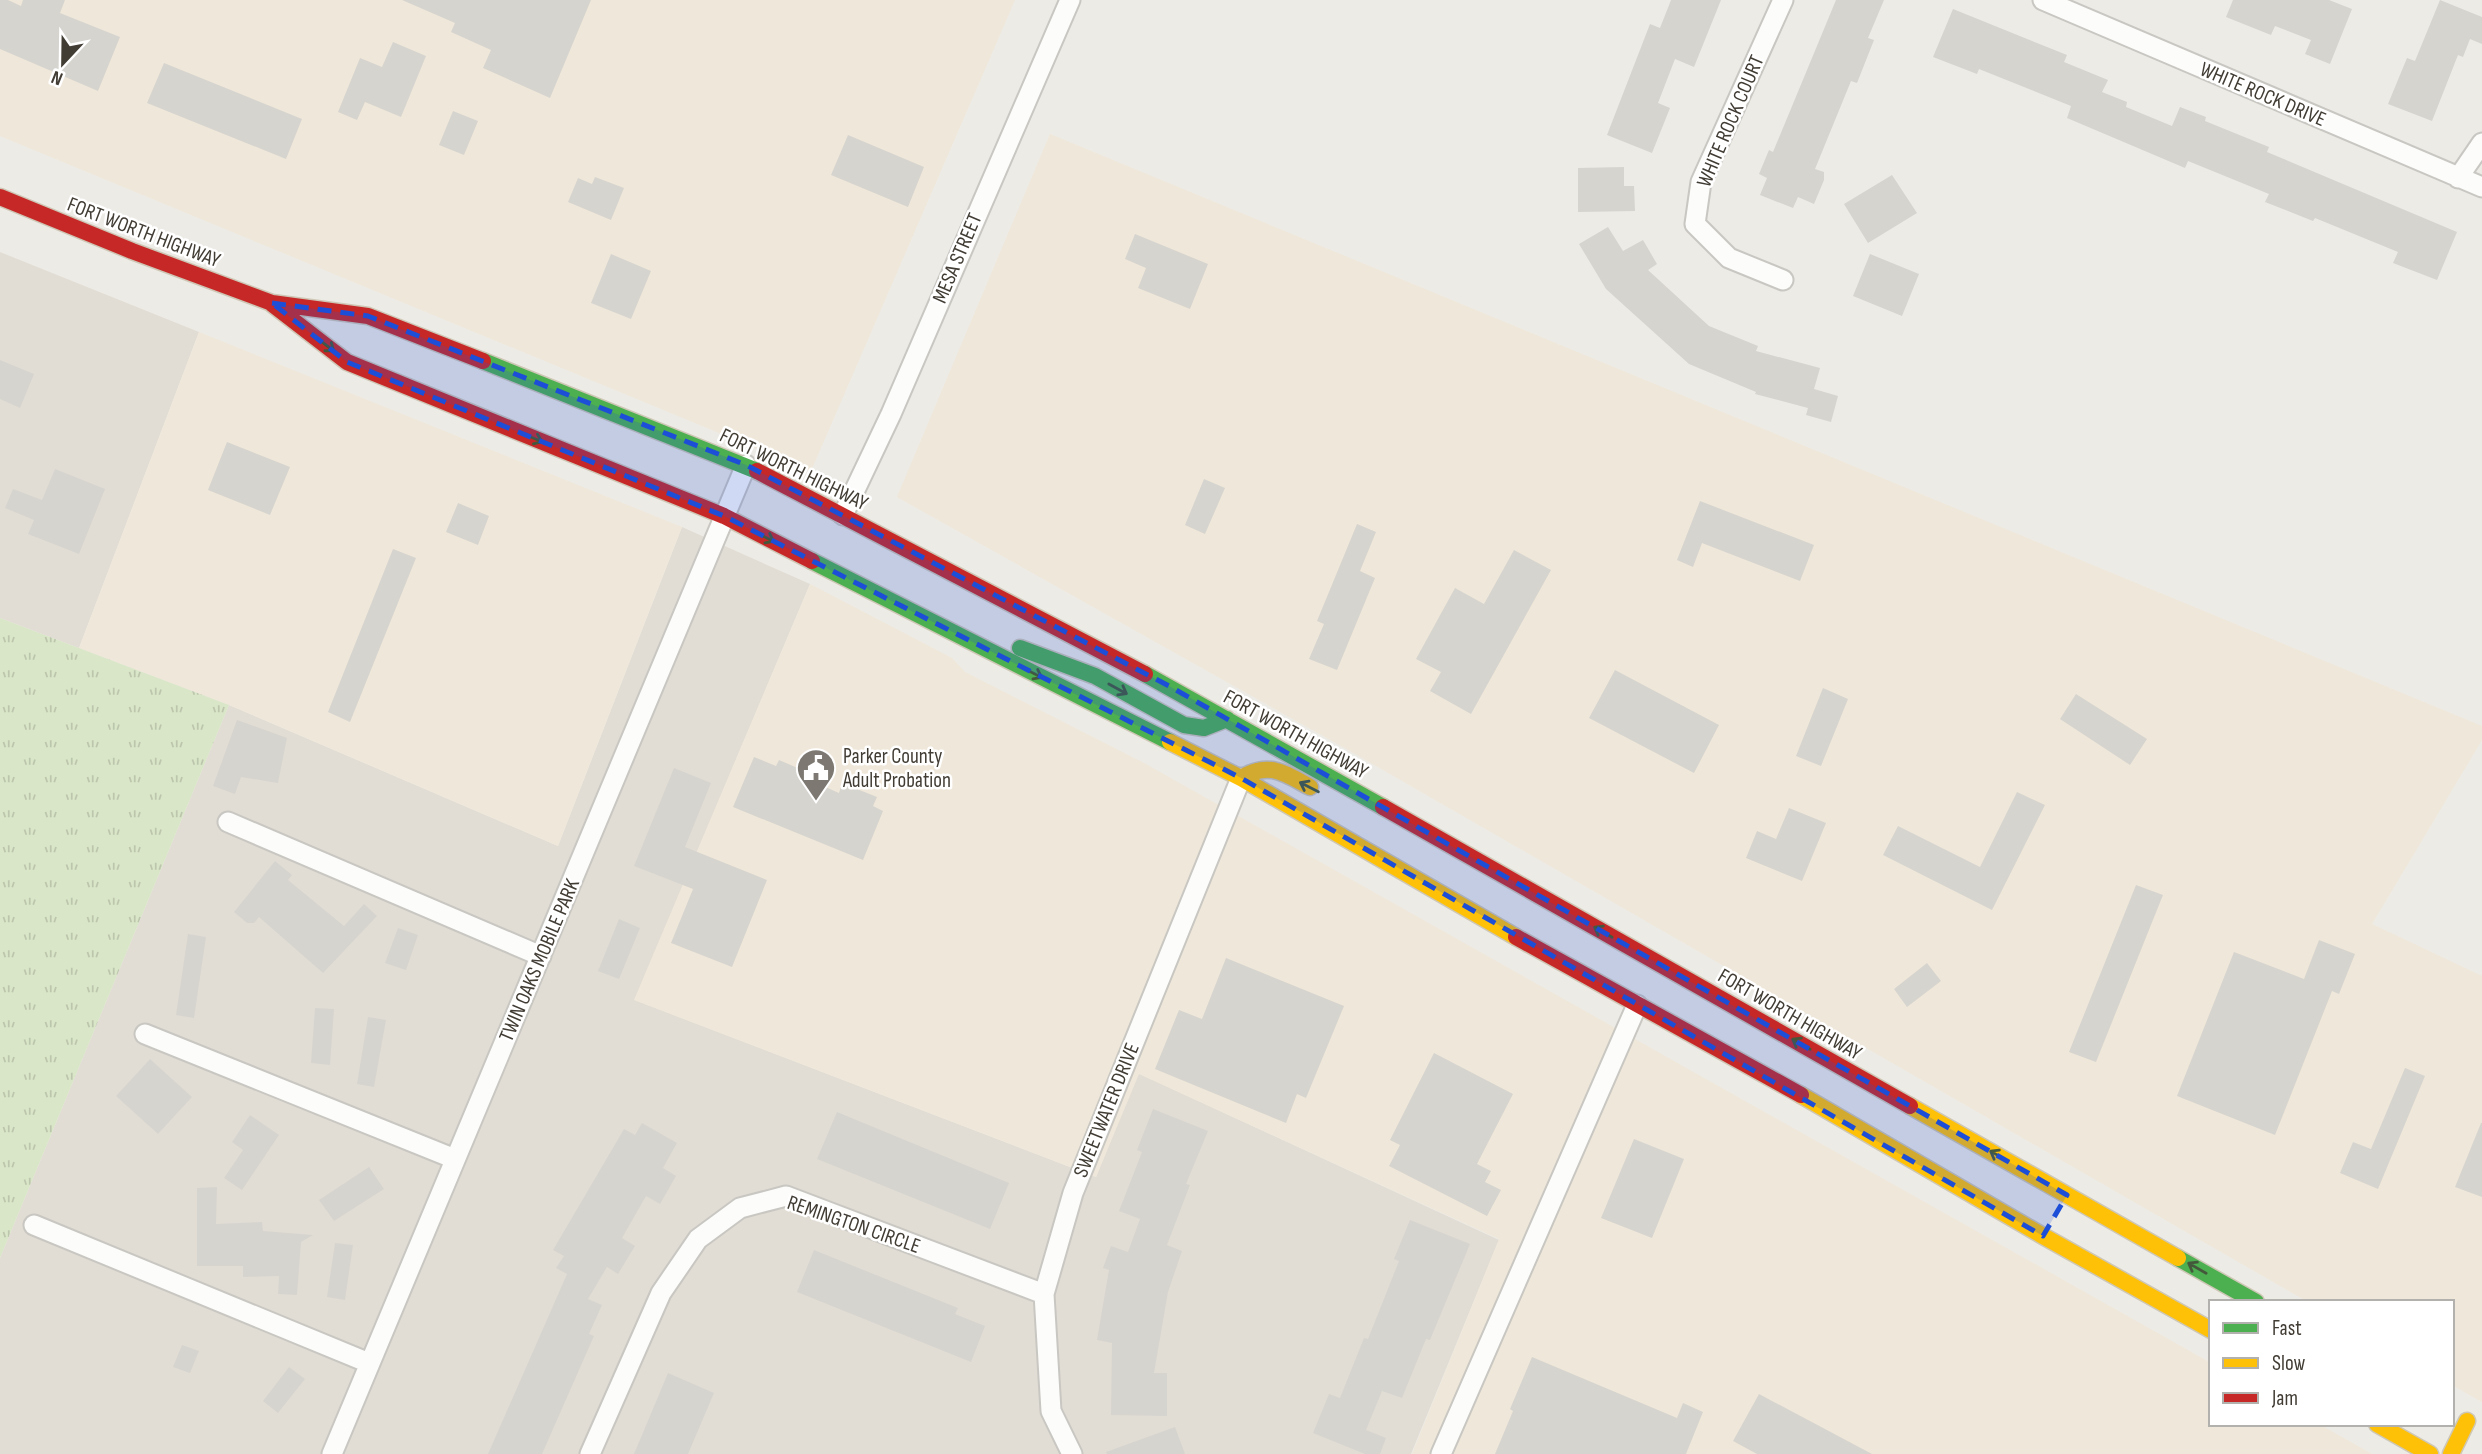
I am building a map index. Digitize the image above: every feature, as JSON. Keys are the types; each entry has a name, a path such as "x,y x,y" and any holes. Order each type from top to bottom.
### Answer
{"main road":[{"name":"FORT WORTH HIGHWAY","path":"0,198 272,303 368,316 746,465 1157,680 1458,850 2064,1200 2252,1300"},
{"name":"FORT WORTH HIGHWAY","path":"272,303 347,362 724,516 1241,778 1637,1005 1809,1093 2209,1329"},
{"path":"986,649 1013,645 1095,676 1184,725 1204,728 1227,719"},
{"path":"1241,778 1251,770 1263,767 1276,770 1326,796"},
{"path":"1430,852 1458,850"},
{"path":"2454,1414 2482,1430"},
{"path":"2451,1454 2467,1421"},
{"path":"2381,1426 2430,1454"}],"street":[{"name":"MESA STREET","path":"843,515 891,414 1070,0"},
{"name":"WHITE ROCK COURT","path":"1783,0 1701,182 1695,224 1729,258 1783,280"},
{"name":"WHITE ROCK DRIVE","path":"2043,0 2482,187"},
{"path":"2458,178 2482,143"},
{"name":"TWIN OAKS MOBILE PARK","path":"332,1454 746,465"},
{"name":"SWEETWATER DRIVE","path":"1072,1454 1051,1411 1044,1294 1073,1192 1241,778"},
{"path":"228,822 541,956"},
{"path":"1441,1454 1637,1005"},
{"path":"145,1034 455,1159"},
{"name":"REMINGTON CIRCLE","path":"590,1454 661,1293 698,1238 740,1208 786,1195 1044,1294"},
{"path":"34,1225 369,1363"}],"highlighted area":[{"path":"272,303 368,316 746,465 1169,686 2067,1195 2043,1236 1241,778 724,516 347,362"}],"shaded area":[{"path":"0,0 1015,0 811,471 0,136"},
{"path":"1050,134 2482,726 2482,740 2372,924 2482,976 2482,1402 2454,1386 2454,1300 2305,1300 1350,751 897,497"},
{"path":"0,252 199,332 79,648 0,618"},
{"path":"199,332 682,527 558,846 229,705 79,648"},
{"path":"682,527 810,584 635,1000 1096,1177 1138,1073 1499,1240 1411,1454 0,1454 0,1258 229,705 558,846"},
{"path":"810,584 952,658 965,672 1144,763 2209,1362 2209,1426 2323,1426 2372,1454 1412,1454 1499,1239 1139,1074 1096,1177 634,1000"}],"green space":[{"path":"0,618 229,705 0,1258"}],"building":[{"path":"0,0 8,0 21,6 23,0 65,0 60,13 120,37 98,91 0,49"},
{"path":"402,0 591,0 550,98 483,68 491,50 451,32 455,23"},
{"path":"1671,0 1721,0 1694,67 1675,59 1658,103 1670,108 1652,153 1607,135 1650,24 1660,28"},
{"path":"1836,0 1884,0 1868,38 1874,40 1857,83 1851,81 1815,169 1824,172 1824,180 1814,204 1798,197 1793,208 1760,195 1767,178 1759,174 1769,150 1773,152"},
{"path":"2233,0 2329,0 2352,9 2330,64 2305,54 2311,40 2275,26 2271,35 2226,17"},
{"path":"2440,0 2482,17 2482,44 2470,39 2463,57 2458,55 2432,121 2388,104 2407,58 2415,61"},
{"path":"1953,9 2067,55 2064,62 2108,80 2102,92 2127,102 2126,107 2172,126 2180,107 2206,117 2205,121 2269,147 2267,152 2457,232 2437,280 2393,263 2398,252 2315,218 2313,221 2265,202 2269,194 2188,161 2185,168 2067,118 2071,106 1979,69 1977,74 1933,57"},
{"path":"393,42 426,56 401,117 365,102 357,120 338,112 360,58 382,67"},
{"path":"164,63 302,119 286,159 147,103"},
{"path":"453,111 478,121 464,155 439,145"},
{"path":"848,135 924,167 908,207 831,175"},
{"path":"1624,167 1624,186 1634,186 1635,211 1578,212 1578,168"},
{"path":"1892,175 1917,213 1868,243 1844,204"},
{"path":"595,177 624,188 611,220 568,202 578,178 592,184"},
{"path":"1608,227 1623,251 1643,240 1657,264 1648,270 1709,326 1758,346 1756,351 1820,368 1814,389 1838,396 1831,422 1806,415 1808,408 1755,394 1756,392 1689,364 1606,289 1579,244"},
{"path":"1135,234 1208,264 1190,309 1138,288 1146,268 1125,259"},
{"path":"611,254 651,271 631,319 591,303"},
{"path":"1870,254 1919,274 1902,316 1853,296"},
{"path":"0,360 34,374 20,408 0,399"},
{"path":"227,442 290,467 270,515 208,490"},
{"path":"55,469 105,489 79,554 28,534 34,520 5,508 13,489 42,500"},
{"path":"1204,479 1225,488 1205,534 1185,525"},
{"path":"1700,501 1814,545 1800,581 1702,543 1693,567 1677,560"},
{"path":"458,503 489,516 478,545 446,532"},
{"path":"1357,524 1376,532 1360,571 1375,578 1337,670 1309,659 1324,624 1317,621"},
{"path":"393,549 416,558 350,722 328,712"},
{"path":"1514,550 1551,570 1471,714 1430,691 1441,672 1416,659 1455,588 1484,604"},
{"path":"1615,670 1719,725 1694,773 1589,718"},
{"path":"1823,688 1848,699 1821,766 1796,756"},
{"path":"2076,694 2147,739 2130,765 2060,719"},
{"path":"237,720 287,738 278,783 241,777 235,794 213,786"},
{"path":"754,757 776,766 779,760 807,772 805,778 839,793 842,783 877,797 873,806 883,811 863,860 733,807"},
{"path":"674,768 711,783 685,847 767,880 732,967 671,943 693,889 634,866"},
{"path":"2017,792 2045,805 1992,910 1883,855 1898,826 1980,867"},
{"path":"1789,808 1826,823 1802,881 1746,858 1757,831 1776,839"},
{"path":"275,861 292,875 288,880 344,926 364,904 377,916 323,973 259,917 254,923 247,923 234,912"},
{"path":"2136,885 2163,895 2096,1062 2069,1052"},
{"path":"619,919 640,928 619,979 598,971"},
{"path":"398,928 418,935 406,970 385,963"},
{"path":"188,934 206,937 194,1018 176,1015"},
{"path":"2319,940 2355,954 2339,994 2332,991 2275,1135 2177,1096 2234,952 2304,979"},
{"path":"1226,958 1344,1006 1306,1098 1297,1094 1286,1123 1155,1069 1179,1010 1202,1019"},
{"path":"1927,963 1941,981 1907,1007 1894,989"},
{"path":"315,1008 334,1009 330,1065 311,1063"},
{"path":"368,1017 386,1020 374,1087 357,1084"},
{"path":"1434,1053 1513,1094 1477,1164 1491,1171 1485,1182 1501,1190 1487,1216 1389,1166 1400,1145 1390,1140"},
{"path":"150,1059 192,1097 158,1134 116,1096"},
{"path":"2405,1068 2425,1076 2378,1189 2340,1173 2353,1142 2371,1149"},
{"path":"1153,1109 1208,1131 1186,1184 1190,1185 1167,1245 1182,1251 1168,1292 1154,1373 1167,1373 1167,1416 1111,1415 1112,1343 1097,1340 1109,1270 1103,1268 1111,1246 1128,1252 1140,1219 1119,1211 1142,1152 1137,1150"},
{"path":"837,1112 1009,1183 990,1229 817,1159"},
{"path":"250,1115 279,1135 242,1190 224,1178 243,1150 232,1142"},
{"path":"642,1123 677,1143 663,1168 676,1176 660,1204 646,1196 622,1238 635,1246 618,1274 607,1267 588,1299 602,1305 589,1334 594,1336 542,1454 488,1454 567,1274 556,1268 564,1256 553,1250 624,1129 635,1135"},
{"path":"2482,1123 2482,1197 2455,1187"},
{"path":"1634,1139 1684,1159 1652,1238 1601,1218"},
{"path":"369,1167 384,1189 334,1221 319,1200"},
{"path":"217,1187 216,1224 262,1222 263,1231 313,1235 301,1242 297,1295 278,1294 279,1276 243,1277 243,1266 197,1266 197,1188"},
{"path":"1410,1220 1470,1244 1430,1340 1426,1339 1402,1398 1382,1391 1366,1430 1386,1438 1380,1454 1365,1454 1313,1433 1329,1394 1340,1398 1364,1338 1368,1339 1399,1261 1394,1259"},
{"path":"335,1243 353,1245 345,1300 327,1297"},
{"path":"814,1250 958,1308 955,1314 985,1326 971,1362 797,1292"},
{"path":"182,1345 199,1351 190,1373 173,1367"},
{"path":"1532,1357 1677,1418 1683,1403 1703,1412 1686,1454 1495,1454"},
{"path":"289,1367 305,1379 278,1413 263,1401"},
{"path":"668,1373 714,1393 688,1454 634,1454"},
{"path":"1759,1394 1872,1454 1757,1454 1733,1441"},
{"path":"1175,1427 1185,1454 1106,1452"}],"traffic: fast":[{"path":"483,361 757,471"},
{"path":"812,561 1170,742"},
{"path":"1020,648 1095,676 1184,725 1204,728 1227,719"},
{"path":"1145,674 1383,807"},
{"path":"2178,1258 2252,1300"}],"traffic: slow":[{"path":"1170,742 1241,778 1516,937"},
{"path":"1241,778 1260,770 1276,771 1310,787"},
{"path":"1801,1095 2209,1329"},
{"path":"1910,1106 2178,1258"},
{"path":"2451,1454 2467,1421"},
{"path":"2381,1426 2430,1454"}],"traffic: jam":[{"path":"0,197 132,251 272,303 368,316 483,361"},
{"path":"272,304 347,362 724,516 812,561"},
{"path":"757,471 1145,674"},
{"path":"1383,807 1910,1106"},
{"path":"1516,937 1801,1095"}],"place":[{"name":"Parker County Adult Probation","path":"816,802"}]}
